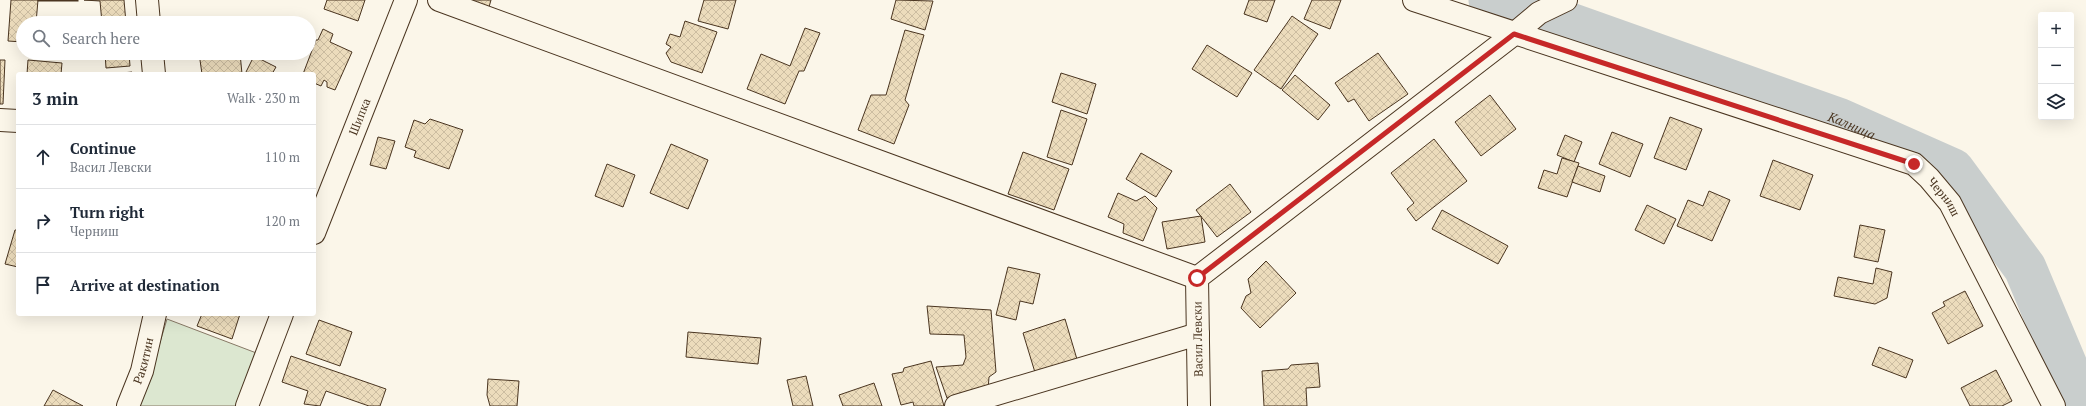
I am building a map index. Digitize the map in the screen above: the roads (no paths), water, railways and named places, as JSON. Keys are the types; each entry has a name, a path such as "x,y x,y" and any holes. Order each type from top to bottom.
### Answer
{"street":[{"path":"147,0 148,16"},
{"name":"Шипка","path":"316,228 406,0"},
{"path":"440,0 1197,278 1514,34 1538,13 1566,0"},
{"name":"Черниш","path":"1414,0 1914,164 1929,178 1950,203 2054,406"},
{"path":"153,60 154,72"},
{"path":"0,120 16,121"},
{"name":"Васил Левски","path":"1197,278 1199,406"},
{"name":"Ракитин","path":"128,406 142,371 155,316"},
{"path":"247,406 281,316"},
{"path":"956,406 1198,334"}],"waterway":[{"name":"Калница","path":"1490,0 1539,13 1838,119 1953,170 2025,268 2083,406"}]}
